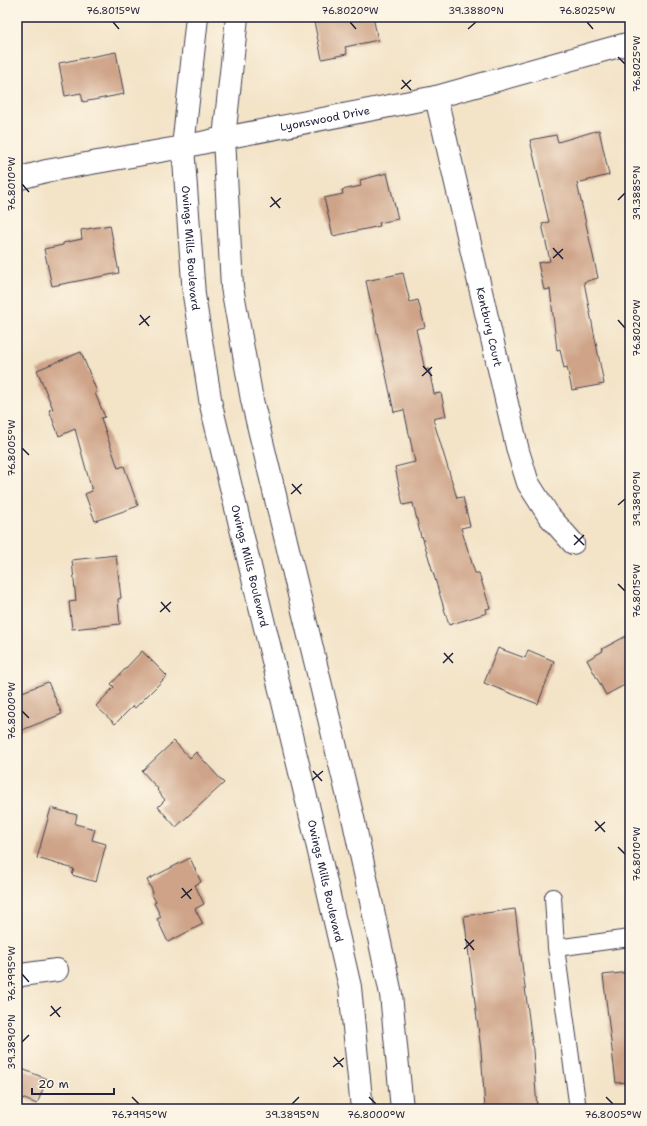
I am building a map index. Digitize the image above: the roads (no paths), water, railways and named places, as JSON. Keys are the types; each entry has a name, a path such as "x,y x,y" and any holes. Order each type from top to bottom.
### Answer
{"main road":[{"name":"Owings Mills Boulevard","path":"197,17 183,147 194,295 211,405 313,826 350,987 362,1109"},
{"path":"237,17 224,138 232,287 252,400 354,822 391,994 402,1109"},
{"name":"Lyonswood Drive","path":"17,179 46,171 183,147 436,97 630,44"},
{"name":"Kentbury Court","path":"436,97 518,451 528,483 549,516 573,543"},
{"path":"17,977 21,975 58,970"}],"lane":[{"path":"553,897 556,948 578,1109"},
{"path":"556,948 630,938"}]}
